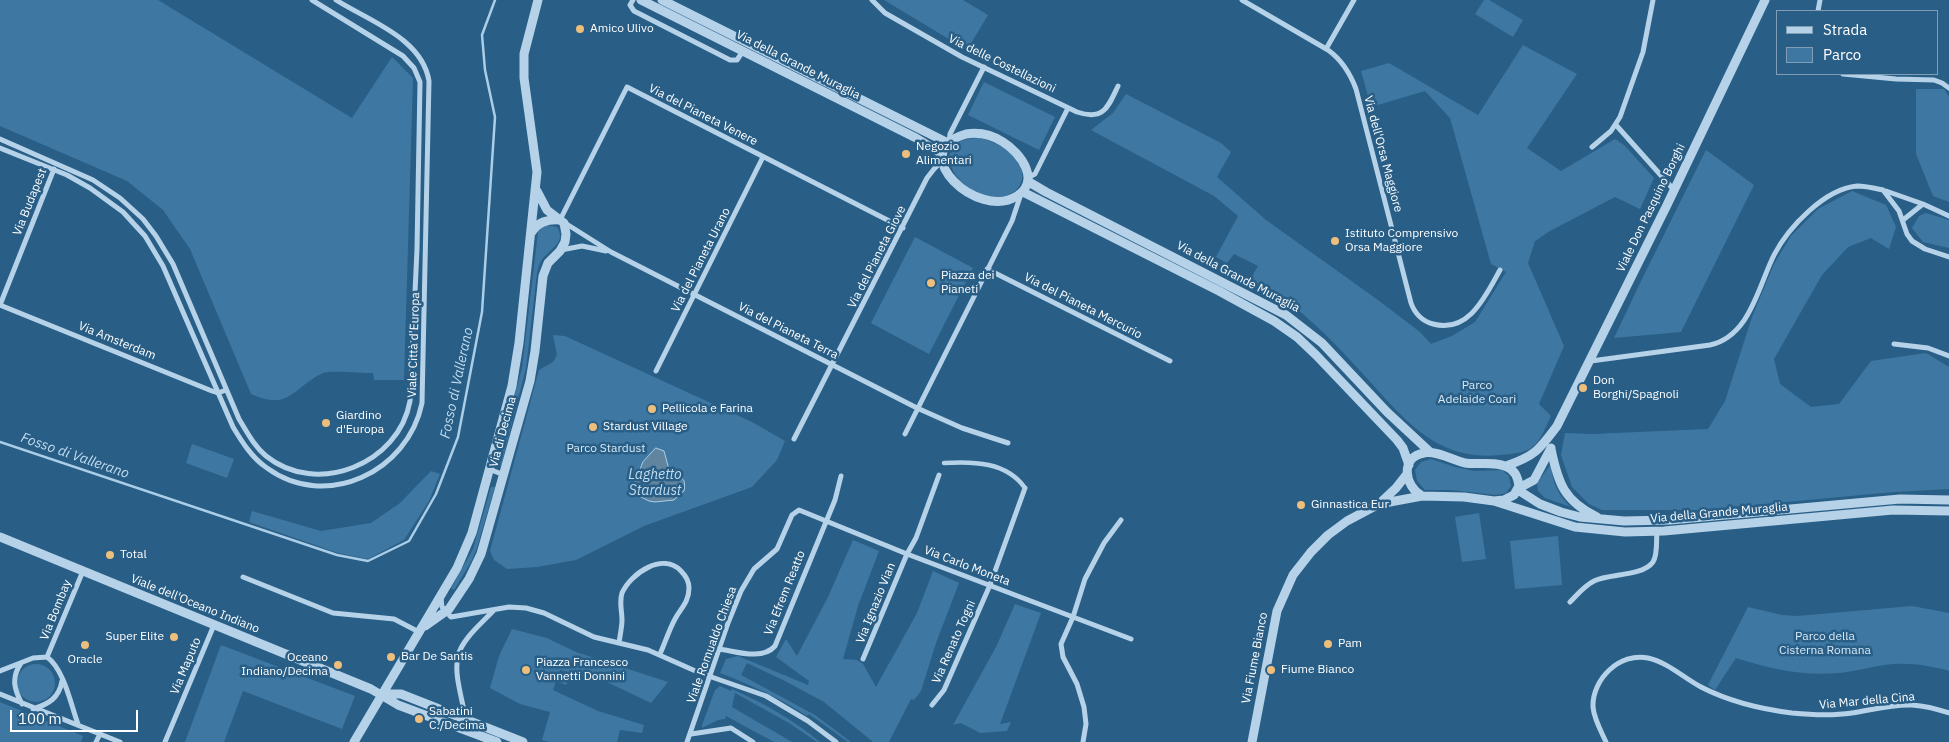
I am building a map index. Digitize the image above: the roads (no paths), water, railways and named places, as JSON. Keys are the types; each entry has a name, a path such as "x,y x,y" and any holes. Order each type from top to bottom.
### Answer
{"street":[{"name":"Viale Città d'Europa","path":"0,139 94,180 131,207 150,228 168,255 177,274 239,419 260,450 276,462 304,473 342,471 358,466 372,459 393,439 403,424 408,410 412,378 417,248 420,82 416,70 407,58 312,0"},
{"path":"323,6 327,0"},
{"name":"Viale Città d'Europa","path":"0,148 82,183 123,212 145,236 163,266 237,434 257,460 271,471 287,479 317,485 346,483 360,478 382,466 394,456 408,440 420,411 423,382 426,262 428,74 424,62 411,46 336,0"},
{"name":"Via di Decima","path":"354,742 441,596 468,545 515,369 536,188 536,160 524,67 525,49 538,0"},
{"path":"633,0 630,6 634,11 730,60 738,60 743,51"},
{"name":"Via della Grande Muraglia","path":"641,0 920,140 942,158 946,170 954,182 972,195 987,200 1004,202 1022,193 1220,291 1282,326 1316,355 1402,446 1411,487 1422,496"},
{"name":"Via della Grande Muraglia","path":"662,0 948,142"},
{"name":"Via delle Costellazioni","path":"872,0 878,8 892,17 962,57 1068,108 1089,115 1100,114 1108,106 1118,86"},
{"name":"Via dell'Orsa Maggiore","path":"1242,0 1326,49 1343,64 1354,85 1411,301 1417,314 1426,322 1439,325 1449,325 1462,321 1480,306 1500,270"},
{"path":"1326,49 1354,0"},
{"path":"1592,147 1616,125 1643,52 1653,0"},
{"name":"Viale Don Pasquino Borghi","path":"1506,466 1532,456 1542,447 1557,426 1674,190 1764,0"},
{"path":"942,158 950,134 984,67"},
{"path":"1853,75 1902,80 1931,80 1942,83 1949,88"},
{"name":"Via del Pianeta Venere","path":"562,222 627,87 903,228"},
{"path":"905,434 1012,221 1029,179 1035,174 1068,108"},
{"path":"1616,125 1674,190"},
{"path":"948,142 958,136 971,133 997,138 1007,144 1020,157 1027,169 1029,179"},
{"name":"Via del Pianeta Urano","path":"656,372 763,157"},
{"name":"Via del Pianeta Giove","path":"794,439 930,174 942,158"},
{"name":"Via Budapest","path":"0,305 57,163"},
{"name":"Via della Grande Muraglia","path":"1029,179 1046,192 1286,315 1322,343 1387,412 1430,452"},
{"path":"1591,360 1710,346 1729,338 1746,317 1780,244 1811,210 1825,198 1846,188 1862,186 1883,190 1923,204 1949,216"},
{"name":"Via di Decima","path":"419,632 427,624 445,613 479,559 487,538 530,381 543,276 550,260 560,250 566,237 562,222 547,210 536,188"},
{"path":"1883,190 1895,204 1904,220 1907,234 1914,243 1929,251 1949,257"},
{"path":"1904,220 1923,204"},
{"path":"531,233 543,222 562,222"},
{"name":"Via del Pianeta Terra","path":"562,222 611,252 694,296 917,408 962,428 1008,443"},
{"path":"560,250 582,246 611,252"},
{"name":"Via del Pianeta Mercurio","path":"987,269 1170,361"},
{"name":"Via Amsterdam","path":"0,305 218,393"},
{"path":"1894,344 1923,347 1949,356"},
{"path":"218,393 226,390"},
{"name":"Viale Don Pasquino Borghi","path":"1494,501 1509,498 1534,480 1551,449 1557,426"},
{"path":"1551,449 1555,472 1563,490 1581,508 1602,520"},
{"path":"1379,504 1396,488 1419,454 1430,452 1467,463 1506,466 1517,477 1519,489"},
{"path":"944,462 973,462 1004,470 1013,474 1025,488"},
{"path":"489,470 499,475 504,475"},
{"name":"Via Ignazio Vian","path":"863,659 907,554 916,538 939,475"},
{"name":"Via Efrem Reatto","path":"718,649 762,654 769,652 773,648 838,492 841,476"},
{"name":"Via Renato Togni","path":"932,704 944,690 990,585 1025,488"},
{"name":"Via della Grande Muraglia","path":"1519,489 1551,509 1580,517 1602,520 1646,521 1900,500 1949,500"},
{"name":"Via della Grande Muraglia","path":"1379,504 1422,496 1464,497 1494,501 1575,527 1618,532 1657,531 1894,510 1949,511"},
{"name":"Via Fiume Bianco","path":"1252,742 1274,624 1278,607 1288,585 1305,559 1328,535 1343,523 1379,504"},
{"name":"Via Carlo Moneta","path":"797,511 803,511 907,554 1131,639"},
{"name":"Viale Romualdo Chiesa","path":"687,742 734,607 751,573 758,564 777,549 792,515 797,511"},
{"path":"1083,742 1086,724 1084,706 1077,684 1064,660 1061,650 1062,641 1073,617 1085,579 1104,543 1121,520"},
{"path":"1570,602 1584,588 1595,581 1638,571 1648,566 1655,558 1657,531"},
{"name":"Viale dell'Oceano Indiano","path":"0,537 381,694"},
{"path":"619,643 622,621 621,600 624,590 636,576 648,568 660,563 669,563 684,575 689,592 686,604 674,620 660,654"},
{"name":"Via Bombay","path":"47,657 82,571"},
{"path":"243,577 333,613 391,618 419,632"},
{"path":"441,596 441,605 445,613 454,617 514,607 539,611 594,637 660,654 709,677 767,697 808,721 836,742"},
{"path":"464,711 458,670 458,654 466,641 494,609"},
{"name":"Via Maputo","path":"165,742 214,625"},
{"name":"Via Bombay","path":"0,671 33,658 47,657"},
{"name":"Via Bombay","path":"47,657 57,668 78,724"},
{"name":"Via Mar della Cina","path":"1606,742 1594,714 1593,705 1596,691 1604,676 1612,668 1621,662 1636,657 1655,660 1699,686 1725,698 1771,710 1828,715 1912,705 1949,713"},
{"path":"21,663 16,672 14,682 15,690 23,704"},
{"path":"33,708 44,705 54,699 60,691 62,680"},
{"path":"0,694 120,742"},
{"path":"381,694 398,705 497,742"},
{"path":"381,694 401,694 523,742"},
{"path":"691,734 731,728 753,742"},
{"path":"96,742 100,734"}],"water":[{"name":"Laghetto Stardust","path":"656,448 664,451 670,473 683,479 684,491 674,500 649,501 636,493 634,484 643,462"}],"waterway":[{"name":"Fosso di Vallerano","path":"0,442 337,555 368,561 409,541 436,494 458,437 482,312 495,117 485,70 482,35 495,0"}],"place":[{"name":"Amico Ulivo","path":"580,29"},
{"name":"Negozio Alimentari","path":"906,154"},
{"name":"Istituto Comprensivo Orsa Maggiore","path":"1335,241"},
{"name":"Piazza dei Pianeti","path":"931,283"},
{"name":"Don Borghi/Spagnoli","path":"1583,388"},
{"name":"Pellicola e Farina","path":"652,409"},
{"name":"Giardino d'Europa","path":"326,423"},
{"name":"Stardust Village","path":"593,427"},
{"name":"Ginnastica Eur","path":"1301,505"},
{"name":"Total","path":"110,555"},
{"name":"Super Elite","path":"174,637"},
{"name":"Pam","path":"1328,644"},
{"name":"Oracle","path":"85,645"},
{"name":"Bar De Santis","path":"391,657"},
{"name":"Oceano Indiano/Decima","path":"338,665"},
{"name":"Piazza Francesco Vannetti Donnini","path":"526,670"},
{"name":"Fiume Bianco","path":"1271,670"},
{"name":"Sabatini C./Decima","path":"419,719"}],"park label":[{"name":"Parco Adelaide Coari","path":"1477,393"},
{"name":"Parco Stardust","path":"606,449"},
{"name":"Parco della Cisterna Romana","path":"1825,644"}]}
